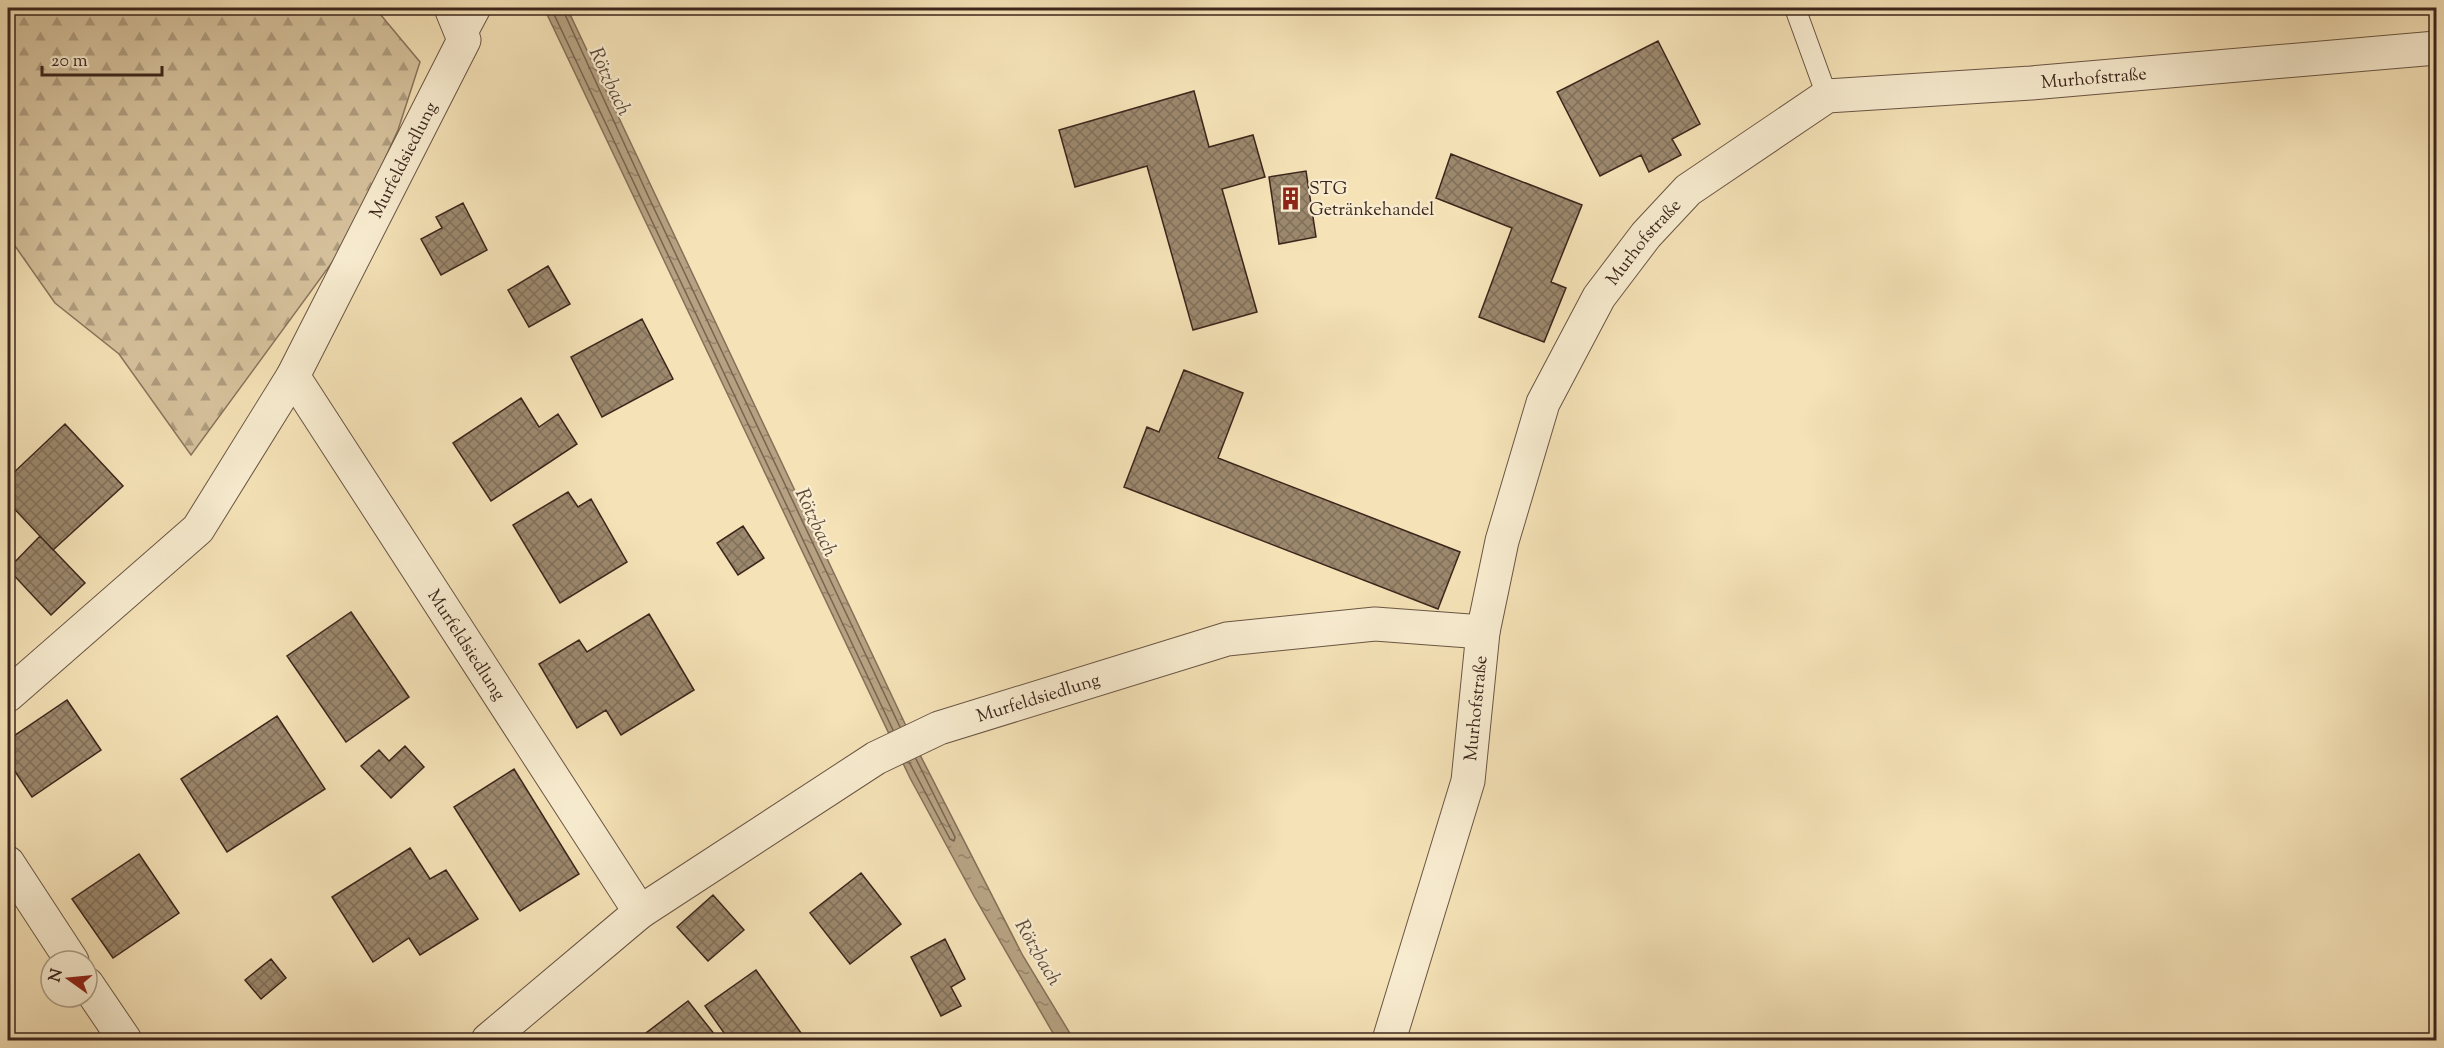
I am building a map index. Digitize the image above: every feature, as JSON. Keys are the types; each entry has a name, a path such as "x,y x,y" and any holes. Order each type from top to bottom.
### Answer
{"street":[{"path":"451,8 464,40"},
{"name":"Murfeldsiedlung","path":"8,695 198,529 293,376 464,40"},
{"name":"Murhofstraße","path":"1389,1041 1468,781 1483,632 1502,541 1543,403 1599,297 1646,236 1688,190 1827,96 2043,82 2436,48"},
{"name":"Murfeldsiedlung","path":"293,376 640,912"},
{"name":"Murfeldsiedlung","path":"488,1041 640,912 876,758 939,728 1227,639 1375,624 1483,632"},
{"path":"8,863 64,949"},
{"path":"99,1002 125,1041"}],"lane":[{"path":"464,40 481,8"},
{"path":"1795,8 1827,96"}],"green space":[{"path":"8,8 375,8 420,62 398,130 347,242 191,455 119,354 55,303 8,236"}],"water":[{"path":"544,8 567,8 916,747 1023,956 1074,1040 1057,1040 975,898 910,778"}],"building":[{"path":"1658,41 1700,124 1672,139 1681,155 1649,172 1641,155 1600,176 1557,92"},
{"path":"1194,91 1209,147 1253,135 1265,177 1222,189 1257,312 1193,330 1147,166 1075,187 1059,130"},
{"path":"1451,154 1582,205 1551,282 1566,288 1544,342 1479,317 1512,228 1436,198"},
{"name":"STG Getränkehandel","path":"1306,171 1316,237 1279,244 1269,177"},
{"path":"463,203 487,250 441,275 421,239 442,228 436,217"},
{"path":"548,266 570,304 529,327 508,290"},
{"path":"642,319 673,379 602,417 571,357"},
{"path":"1184,370 1243,393 1218,458 1460,552 1438,609 1124,487 1147,427 1159,432"},
{"path":"521,398 539,427 558,414 577,444 491,501 453,443"},
{"path":"65,424 123,486 53,550 8,502 8,478"},
{"path":"568,492 578,507 591,499 627,562 560,603 513,525"},
{"path":"743,526 764,558 738,575 717,543"},
{"path":"40,536 85,583 51,615 8,569"},
{"path":"351,612 409,697 346,742 287,656"},
{"path":"649,614 694,690 621,735 606,710 577,728 539,664 579,640 587,652"},
{"path":"67,700 101,750 32,797 8,761 8,740"},
{"path":"277,716 325,789 227,852 181,779"},
{"path":"405,746 424,767 391,798 361,766 379,750 389,761"},
{"path":"514,769 579,874 520,911 454,807"},
{"path":"410,848 430,879 446,870 478,919 420,955 409,938 373,962 332,897"},
{"path":"139,854 179,913 113,958 72,899"},
{"path":"861,873 901,924 850,964 810,913"},
{"path":"713,895 744,930 708,961 677,927"},
{"path":"945,939 965,979 951,987 961,1006 941,1016 911,957"},
{"path":"271,959 286,978 261,999 245,980"},
{"path":"756,970 806,1040 729,1040 705,1006"},
{"path":"688,1001 719,1040 651,1040 646,1033"}],"place":[{"name":"STG Getränkehandel","path":"1291,198"}],"water label":[{"name":"Rötzbach","path":"611,81"},
{"name":"Rötzbach","path":"817,522"},
{"name":"Rötzbach","path":"1039,952"}]}
